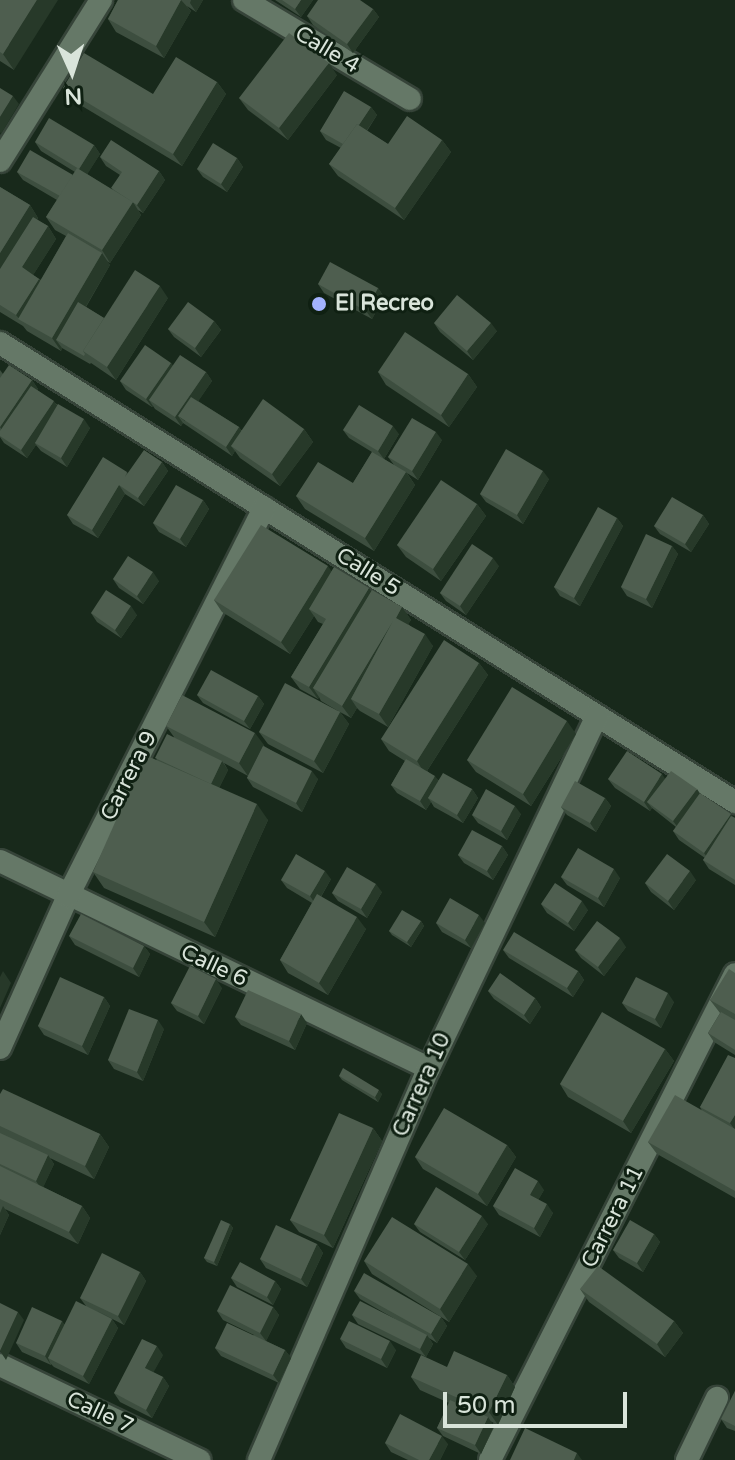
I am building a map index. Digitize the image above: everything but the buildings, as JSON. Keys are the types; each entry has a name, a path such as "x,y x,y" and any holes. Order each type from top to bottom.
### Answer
{"street":[{"path":"0,161 101,0"},
{"name":"Calle 4","path":"244,0 410,99"},
{"name":"Calle 5","path":"0,343 735,802"},
{"name":"Carrera 9","path":"0,1048 68,896 264,508"},
{"name":"Carrera 10","path":"259,1460 429,1068 597,716"},
{"name":"Calle 6","path":"0,861 429,1068"},
{"name":"Carrera 11","path":"490,1460 735,974"},
{"name":"Calle 7","path":"0,1365 199,1460"},
{"path":"687,1460 717,1398"}],"place":[{"name":"El Recreo","path":"319,304"}]}
